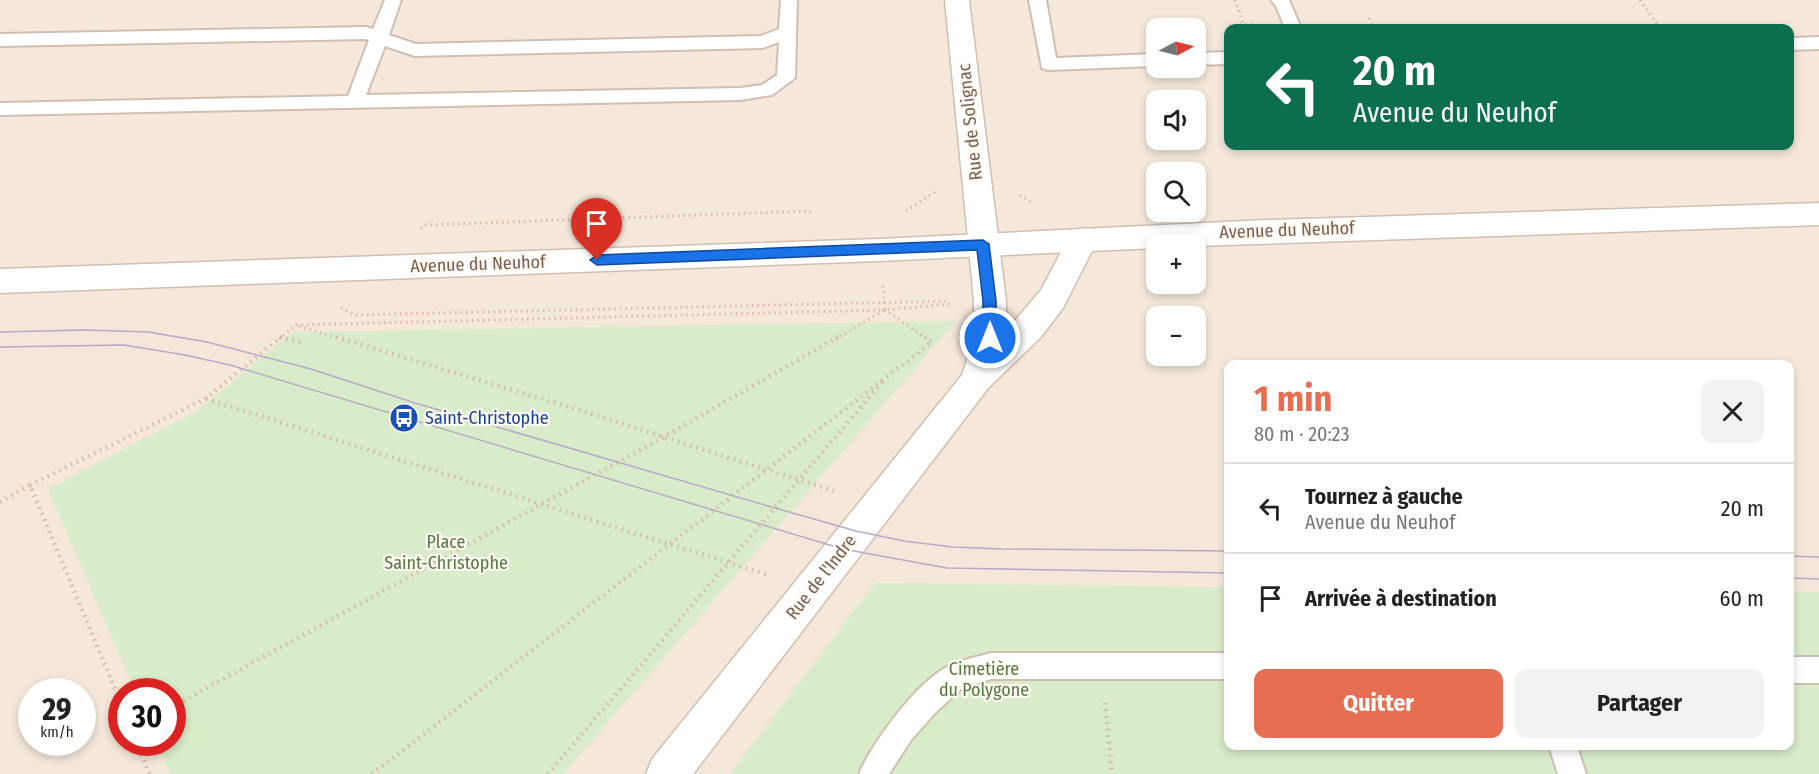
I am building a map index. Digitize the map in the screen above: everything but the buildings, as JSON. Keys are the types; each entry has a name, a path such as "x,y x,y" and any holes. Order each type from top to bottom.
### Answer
{"street":[{"name":"Rue de Solignac","path":"957,0 983,244"},
{"name":"Avenue du Neuhof","path":"0,281 879,250 1266,231 1819,214"},
{"name":"Rue de l'Indre","path":"667,774 877,504 976,381 1030,328 1053,299 1083,239"},
{"name":"Rue de l'Indre","path":"976,381 990,338 990,301 983,244"}],"lane":[{"path":"354,103 393,0"},
{"path":"0,109 740,94 766,91 786,78 789,0"},
{"path":"1038,0 1048,64 1146,60"},
{"path":"1279,0 1283,3 1291,24"},
{"path":"0,40 366,33 415,50 763,42 788,33"},
{"path":"1794,44 1819,43"},
{"path":"1206,59 1224,58"},
{"path":"873,774 901,730 925,703 954,677 991,666 1224,666"},
{"path":"1794,670 1819,670"},
{"path":"1564,750 1572,774"}],"path":[{"path":"1234,0 1243,24"},
{"path":"1640,0 1657,24"},
{"path":"1369,18 1371,24"},
{"path":"903,213 936,190"},
{"path":"335,306 356,315 990,301"},
{"path":"0,501 205,399 296,325 885,310 990,301"},
{"path":"372,774 932,342 885,310"},
{"path":"186,699 662,438 885,310"},
{"path":"296,325 877,504"},
{"path":"280,337 302,343"},
{"path":"548,774 889,374"},
{"path":"205,399 775,577"},
{"path":"30,485 110,678"},
{"path":"1102,666 1112,774"},
{"path":"143,756 150,774"}],"shaded area":[{"path":"0,0 1819,0 1819,774 0,774"}],"green space":[{"name":"Place Saint-Christophe","path":"956,321 563,774 170,774 162,756 186,756 186,678 129,678 48,489 195,412 293,332"},
{"name":"Cimetière du Polygone","path":"875,583 1224,587 1224,750 1794,750 1794,591 1819,592 1819,774 730,774"}],"tram line":[{"path":"0,332 85,330 148,332 207,342 311,369 415,403 775,508 856,531 904,541 953,547 1002,549 1224,551"},
{"path":"0,347 124,345 230,365 843,549 947,568 1224,573"},
{"path":"1794,556 1819,557"},
{"path":"1794,578 1819,579"}],"place":[{"name":"Saint-Christophe","path":"404,418"}],"route":[{"path":"597,260 983,244 990,301 990,338"}]}
